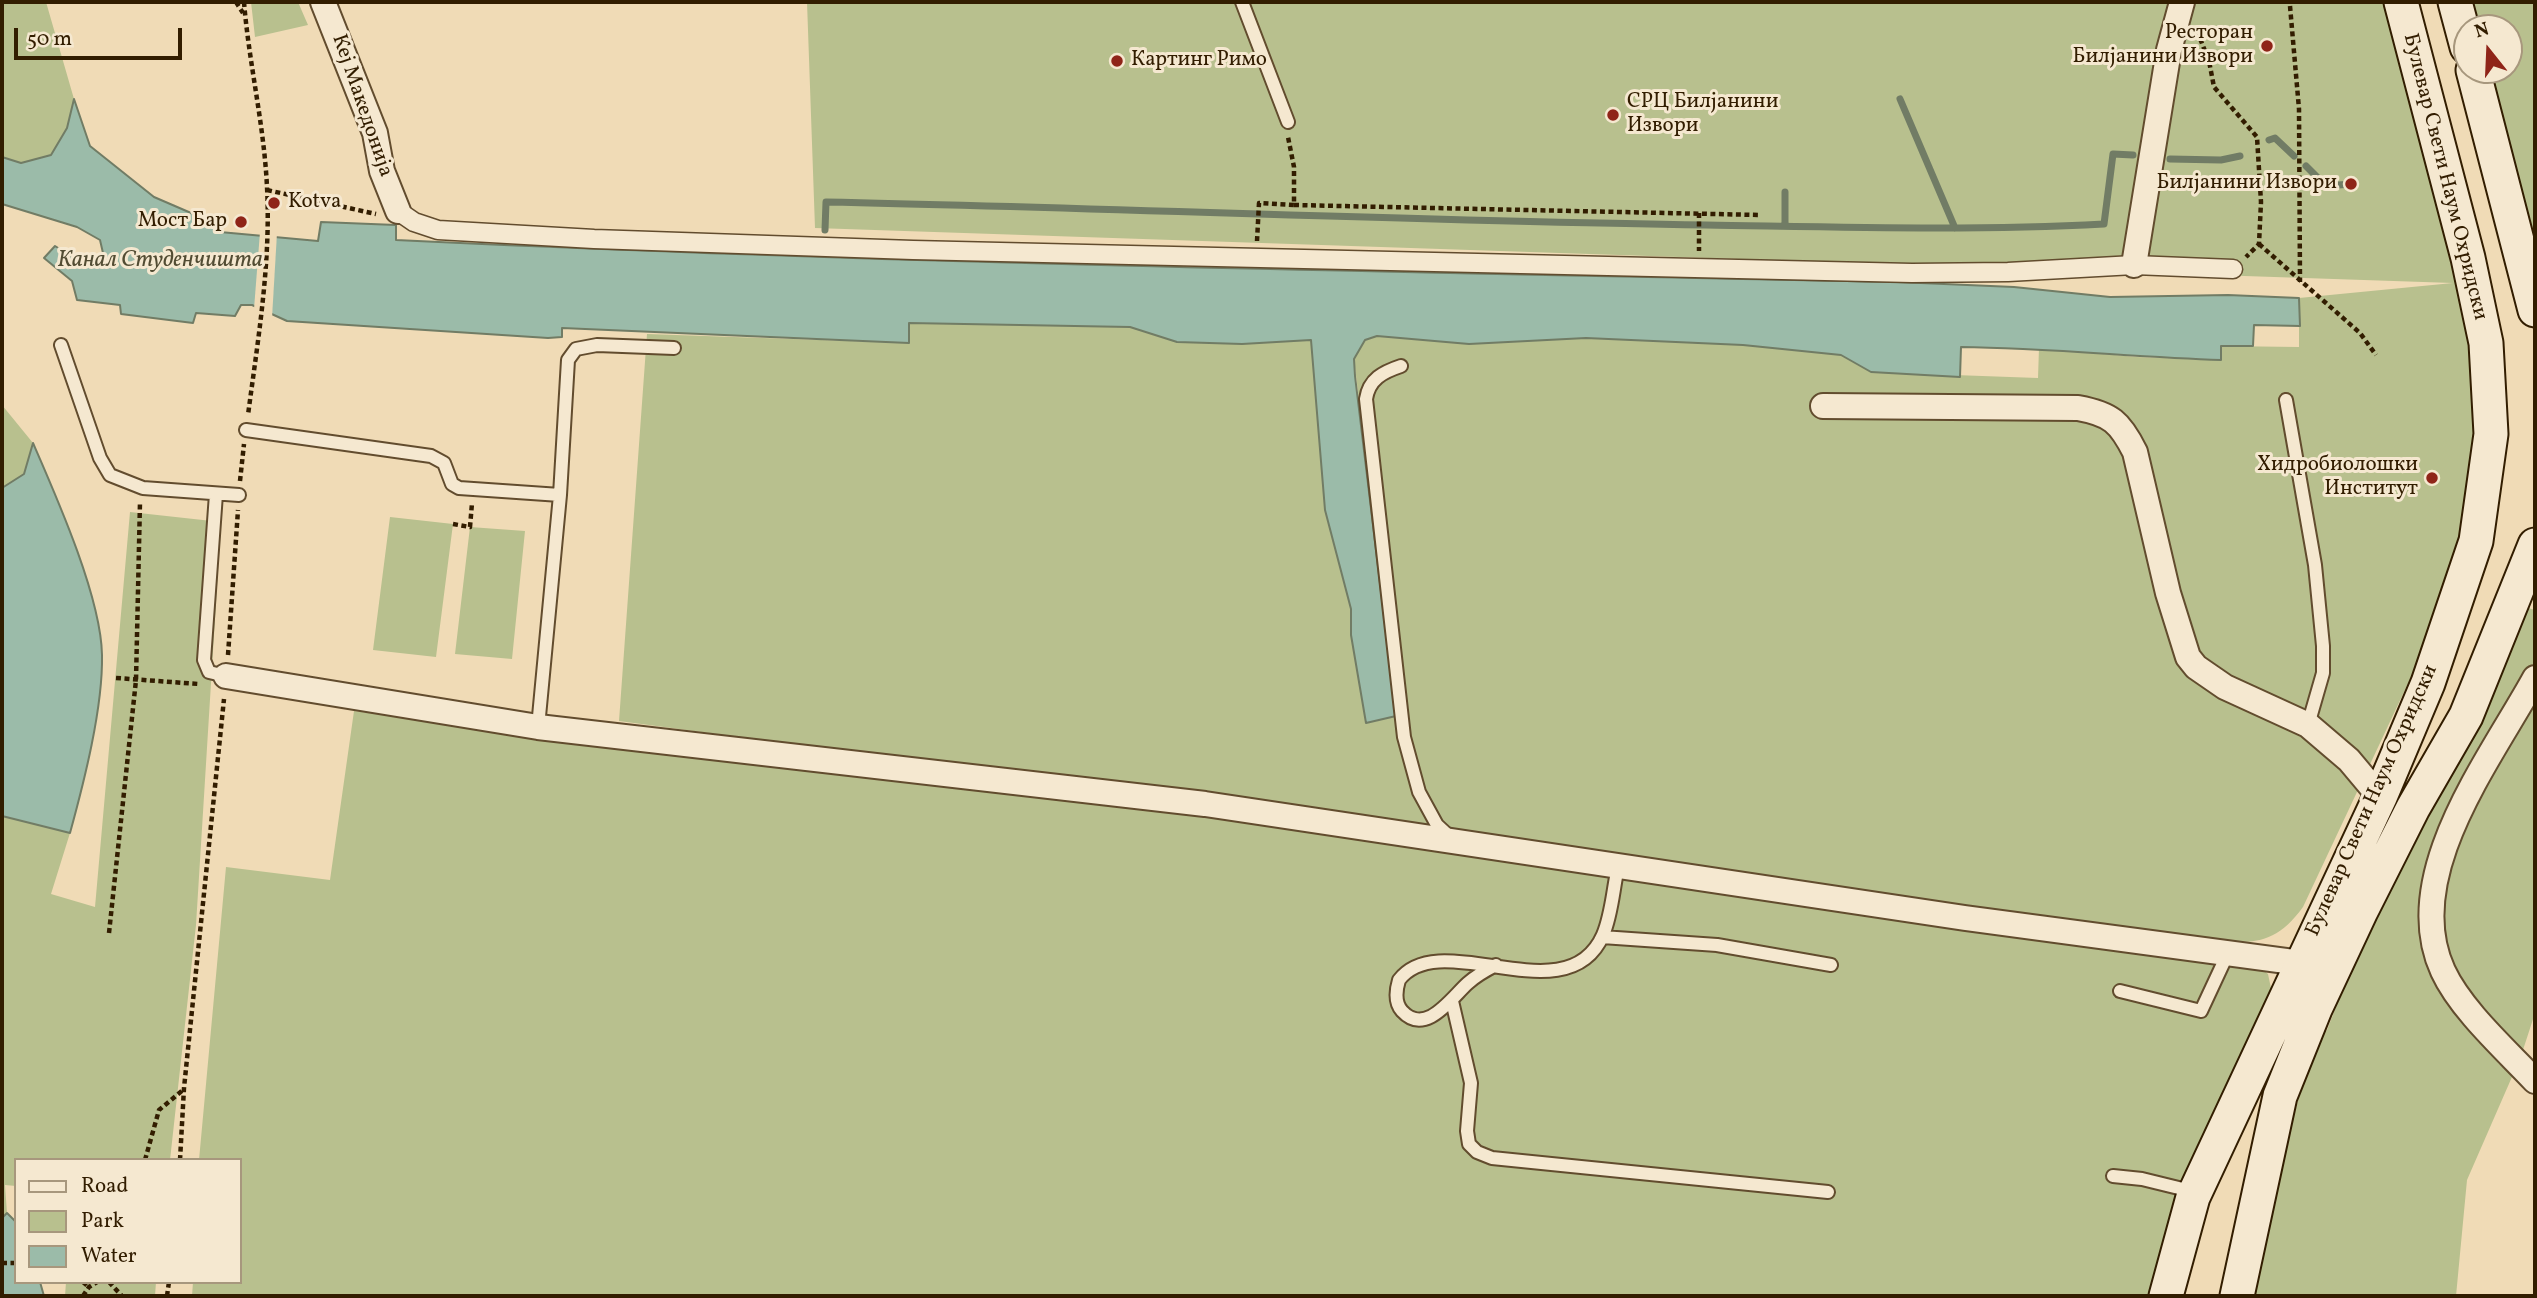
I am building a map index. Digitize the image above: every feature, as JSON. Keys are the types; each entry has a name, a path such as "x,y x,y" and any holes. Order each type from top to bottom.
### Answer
{"main road":[{"name":"Булевар Свети Наум Охридски","path":"2166,1296 2195,1192 2380,797 2428,683 2476,541 2491,434 2486,343 2476,292 2400,2"},
{"path":"2477,84 2535,310"},
{"name":"Булевар Свети Наум Охридски","path":"2237,1296 2280,1096 2315,1009 2413,808 2466,716 2531,569"}],"street":[{"name":"Кеј Македонија","path":"323,2 374,133 382,171 406,217"},
{"path":"2134,265 2169,50 2182,2"},
{"path":"406,217 438,230 594,239 913,250 1912,273 2008,272 2134,265 2233,269"},
{"path":"1823,406 2078,408 2101,412 2114,420 2126,433 2135,452 2168,593 2188,657 2196,667 2225,687 2308,725 2349,760 2380,797"},
{"path":"2535,678 2446,842 2435,872 2430,909 2434,949 2454,990 2535,1081"},
{"path":"226,681 538,727 1205,804 1618,867 2301,963"}],"lane":[{"path":"1242,2 1288,122"},
{"path":"61,345 100,458 110,475 143,488 239,495"},
{"path":"538,727 560,495 566,367 570,354 576,349 597,345 674,348"},
{"path":"1401,366 1378,376 1371,384 1366,400 1404,737 1409,763 1427,811 1457,843"},
{"path":"2286,400 2315,565 2323,646 2323,673 2308,725"},
{"path":"246,430 431,456 444,463 452,484 474,489 560,495"},
{"path":"216,494 204,660 209,673 226,681"},
{"path":"1496,965 1479,974 1437,1014 1425,1018 1411,1017 1401,1010 1396,990 1405,972 1416,967 1451,963 1496,965 1559,970 1580,963 1602,937 1618,867"},
{"path":"1602,937 1717,945 1831,965"},
{"path":"2120,991 2201,1011 2228,953"},
{"path":"1452,1001 1471,1083 1467,1132 1469,1144 1477,1152 1492,1158 1828,1192"},
{"path":"2113,1176 2142,1179 2195,1192"}],"path":[{"path":"236,2 245,16"},
{"path":"180,1158 184,1088 226,681 239,495 260,325 267,213 264,143 244,2"},
{"path":"2290,6 2299,109 2300,282"},
{"path":"2194,25 2210,61 2214,87 2257,137 2261,202 2259,244 2233,269"},
{"path":"1288,122 1288,141 1294,167 1294,205"},
{"path":"267,190 406,217"},
{"path":"1258,224 1259,203 1760,215"},
{"path":"1699,213 1699,235"},
{"path":"2259,244 2360,333 2376,355"},
{"path":"109,933 136,680 143,488"},
{"path":"453,524 470,527 474,489"},
{"path":"116,678 226,681"},
{"path":"146,1158 159,1110 184,1088"},
{"path":"85,1284 89,1287"},
{"path":"83,1296 94,1284"}],"green space":[{"path":"2,2 46,2 74,99 67,128 51,155 21,163 2,157"},
{"path":"251,2 298,2 308,25 255,37"},
{"path":"807,2 2385,2 2461,283 2472,342 2478,474 2434,628 2303,907 2281,930 2259,940 2203,940 1425,829 619,721 647,334 908,343 908,323 1130,327 1173,338 1219,342 1311,340 1325,510 1351,609 1351,635 1366,722 1388,637 1354,359 1365,340 1377,336 1469,344 1586,338 1743,345 1841,355 1871,372 2038,378 2039,348 2136,357 2220,360 2221,346 2299,347 2299,298 2453,283 815,228"},
{"path":"2472,2 2535,2 2535,239 2495,84 2523,84 2523,14 2476,14"},
{"path":"2,405 33,443 24,474 2,488"},
{"path":"130,512 221,522 196,925 170,1158 14,1158 14,1186 5,1185 7,1213 2,1218 2,816 70,833 51,894 95,907"},
{"path":"390,517 453,524 436,657 373,650"},
{"path":"470,527 525,531 512,659 455,654"},
{"path":"2523,609 2535,610 2535,660 2437,839 2423,884 2421,922 2515,1070 2467,1180 2456,1296 2251,1296 2269,1211 2312,1047 2327,1030 2369,922"},
{"path":"2535,698 2535,1013 2522,1053 2457,977 2439,925 2455,839"},
{"path":"354,711 828,773 1194,813 2258,966 2268,974 2272,993 2170,1216 2152,1296 192,1296 193,1284 242,1284 242,1158 199,1158 226,867 330,880"},
{"path":"66,1284 156,1284 155,1296 65,1296"}],"water":[{"name":"Канал Студенчишта","path":"74,99 90,146 154,197 205,219 220,232 318,241 321,222 396,225 396,240 584,248 1146,266 1897,282 2014,287 2110,297 2228,295 2299,298 2300,326 2254,325 2253,346 2221,346 2221,360 1961,347 1960,377 1871,372 1841,355 1743,345 1586,338 1469,344 1377,336 1365,340 1354,359 1355,376 1396,716 1366,723 1351,635 1351,609 1325,510 1311,340 1242,344 1177,342 1130,327 909,323 909,343 562,328 562,337 548,338 287,321 252,305 241,305 235,316 196,313 193,323 121,314 120,305 77,300 72,281 44,258 55,246 87,266 94,264 103,253 100,240 77,227 2,204 2,157 21,163 51,155 67,128"},
{"path":"33,443 76,548 100,631 102,655 96,721 70,833 2,816 2,488 24,474"},
{"path":"7,1213 14,1220 14,1284 41,1284 44,1296 2,1296 2,1218"}],"pier":[{"path":"260,232 277,233 272,318 254,309"}],"waterway":[{"path":"1900,99 1955,228"},
{"path":"2269,140 2275,138 2294,156"},
{"path":"825,230 826,202 1596,223 1905,228 2104,224 2113,154 2133,155"},
{"path":"2170,159 2221,160 2240,156"},
{"path":"2306,166 2326,186 2351,184"},
{"path":"1785,192 1785,226"}],"place":[{"name":"Ресторан Билјанини Извори","path":"2267,46"},
{"name":"Картинг Римо","path":"1117,61"},
{"name":"СРЦ Билјанини Извори","path":"1613,115"},
{"name":"Билјанини Извори","path":"2351,184"},
{"name":"Kotva","path":"274,203"},
{"name":"Мост Бар","path":"241,222"},
{"name":"Хидробиолошки Институт","path":"2432,478"}]}
